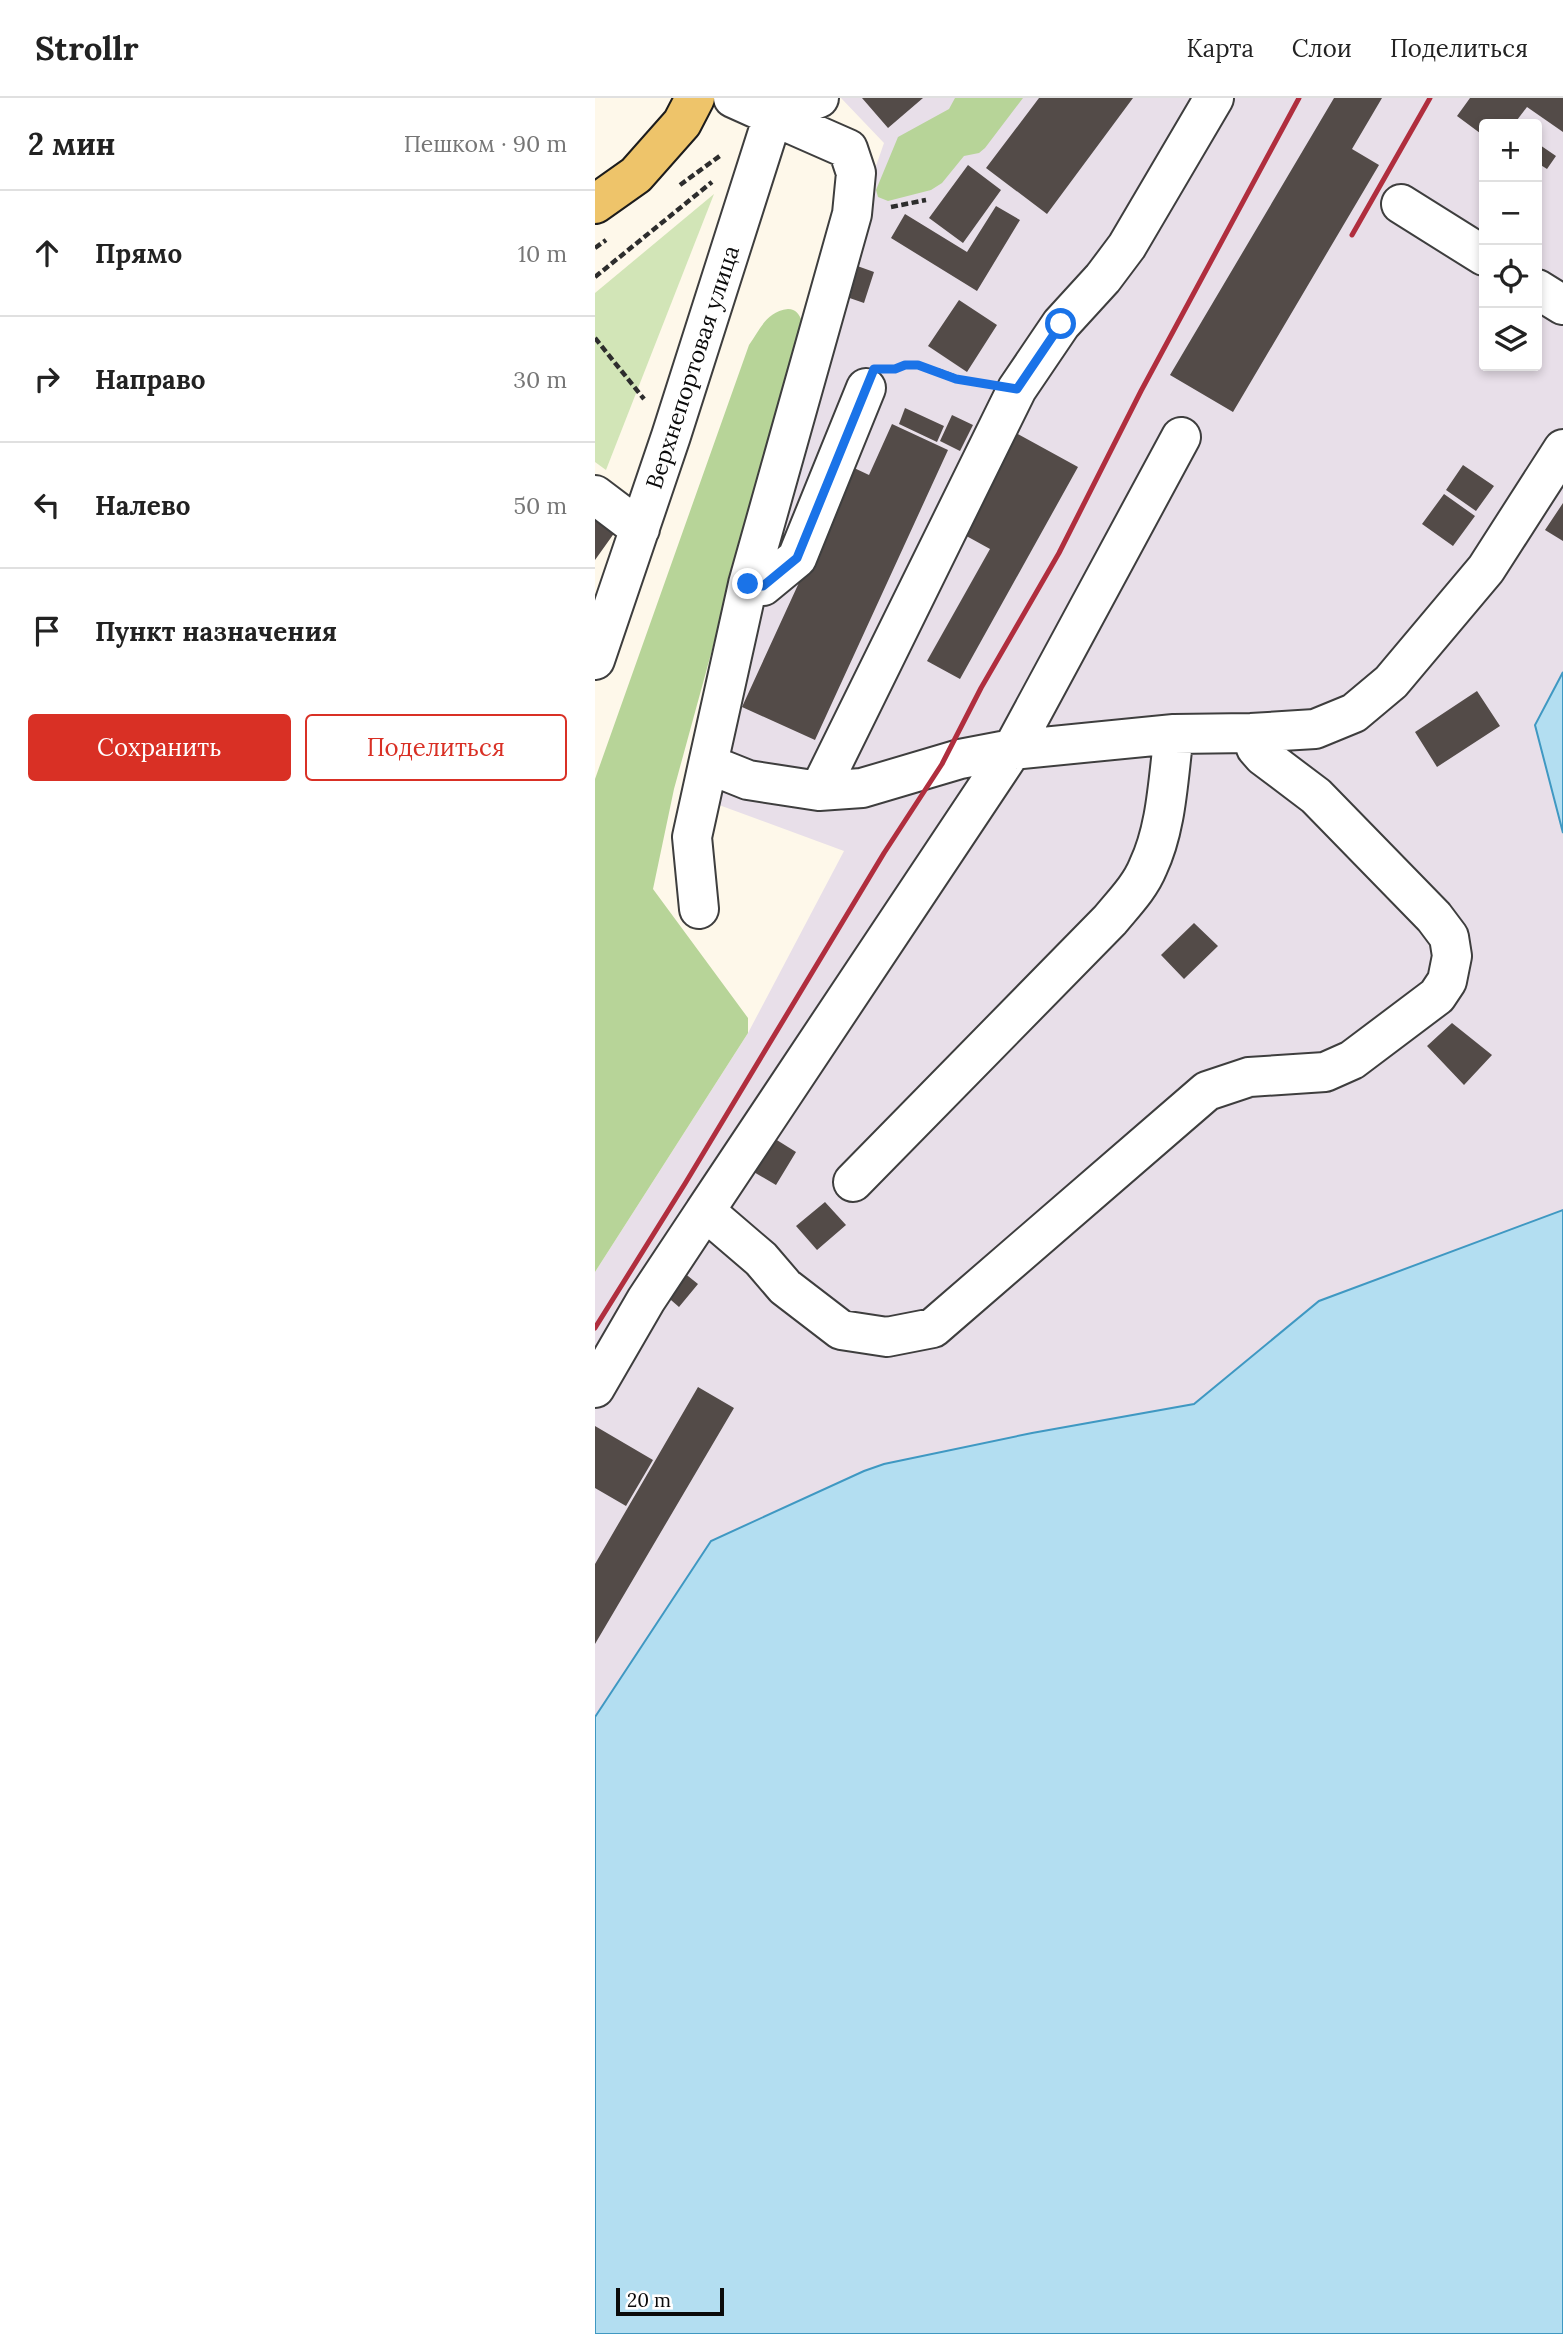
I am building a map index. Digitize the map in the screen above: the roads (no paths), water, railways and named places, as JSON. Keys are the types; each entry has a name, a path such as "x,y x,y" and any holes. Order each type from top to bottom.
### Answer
{"main road":[{"path":"595,204 636,175 682,123 695,98"}],"lane":[{"path":"699,909 692,837 748,584 852,214 856,173 848,149 733,98"},
{"path":"773,116 820,98"},
{"path":"819,791 1017,389 1061,324 1103,278 1127,246 1214,98"},
{"name":"Верхнепортовая улица","path":"596,652 671,436 773,116"},
{"path":"1401,204 1479,253"},
{"path":"1542,292 1563,305"},
{"path":"748,584 763,586 797,558 866,388"},
{"path":"595,1388 646,1300 1012,750 1181,437"},
{"path":"708,764 748,780 819,791 862,788 960,759 1012,750 1174,734 1315,729 1354,713 1391,682 1486,569 1563,449"},
{"path":"595,495 640,529"},
{"path":"705,1211 761,1259 785,1287 841,1330 887,1337 933,1328 1206,1090 1249,1077 1325,1072 1352,1060 1437,996 1447,981 1451,967 1449,937 1434,917 1316,796 1263,756 1256,748 1251,733"},
{"path":"853,1182 1110,920 1134,891 1148,869 1155,849 1163,816 1174,734"}],"water":[{"path":"1563,672 1563,833 1535,725"},
{"path":"1563,1210 1563,2334 595,2334 595,1717 711,1541 884,1464 1032,1433 1194,1404 1319,1301"}],"railway":[{"path":"595,1328 884,853 942,764 981,688 1059,553 1141,391 1299,98"},
{"path":"1352,235 1430,98"}]}
